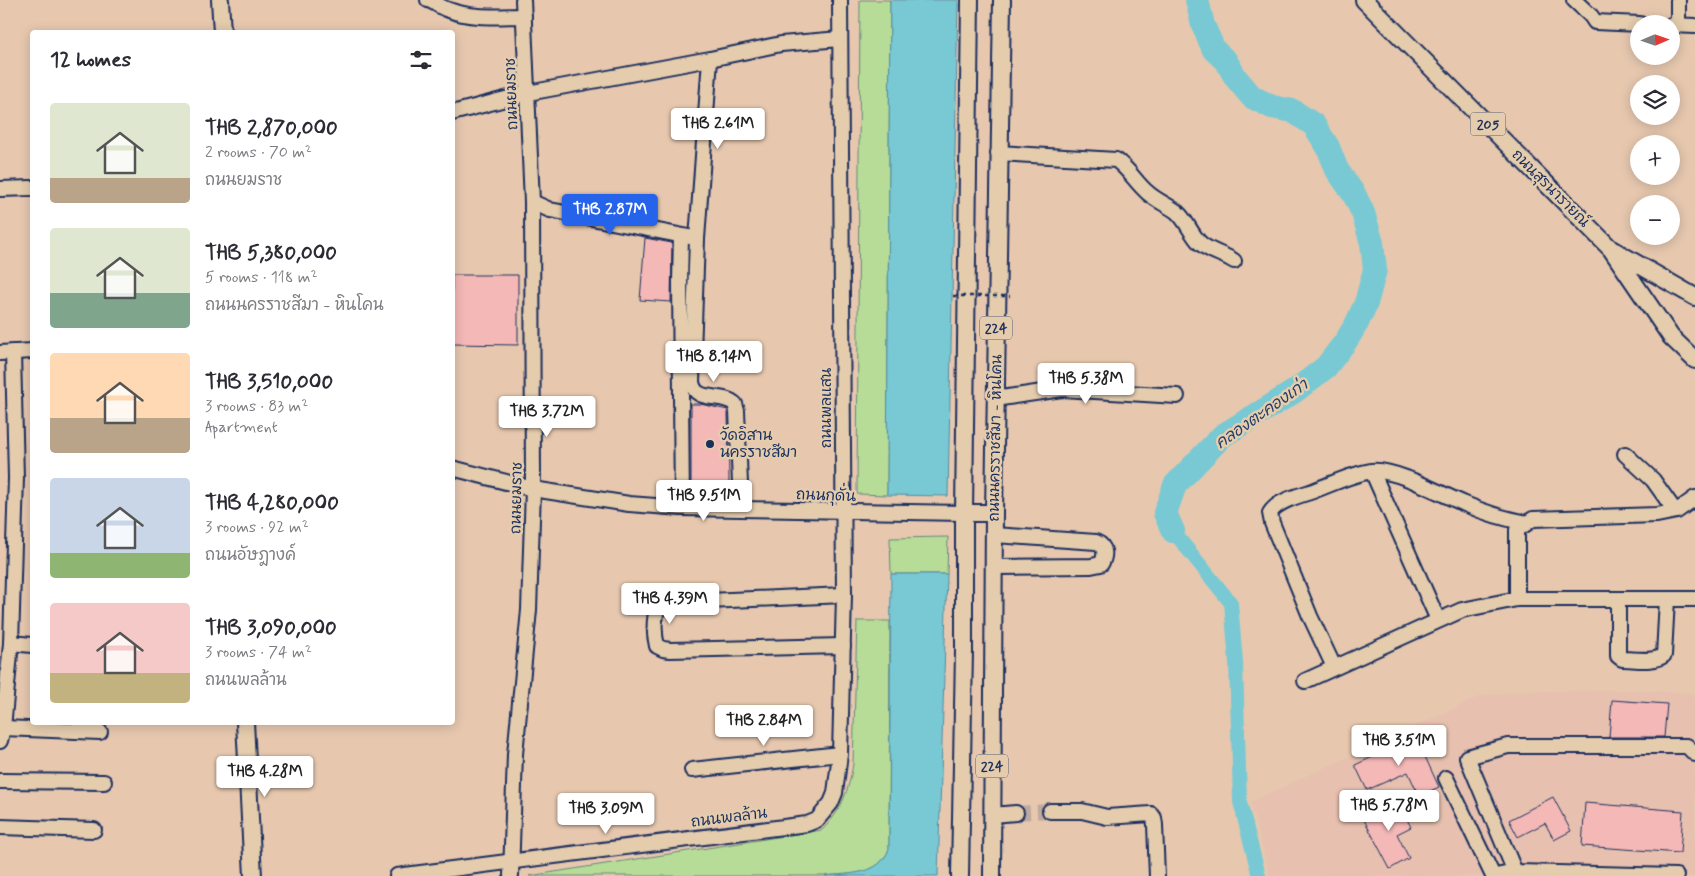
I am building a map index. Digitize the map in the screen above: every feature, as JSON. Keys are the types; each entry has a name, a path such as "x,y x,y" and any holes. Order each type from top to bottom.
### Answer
{"main road":[{"path":"220,0 222,30"},
{"name":"ถนนนครราชสีมา - หินโคน","path":"960,876 970,0"},
{"name":"ถนนนครราชสีมา - หินโคน","path":"992,876 998,153 1002,0"},
{"name":"ถนนสุรนารายณ์","path":"1372,2 1611,249 1671,337 1695,360"},
{"name":"ถนนสุรนารายณ์","path":"1611,249 1695,298"},
{"path":"964,513 994,514"},
{"path":"245,725 253,876"}],"street":[{"path":"428,0 448,10 462,14 524,16"},
{"name":"ถนนยมราช","path":"511,876 515,754 529,610 533,489 532,202 523,0"},
{"name":"ถนนพลแสน","path":"824,813 831,803 835,792 840,754 843,646 840,0"},
{"path":"1574,0 1595,22 1630,24"},
{"path":"1676,15 1678,0"},
{"path":"1680,25 1695,26"},
{"path":"455,112 528,93 710,60 781,44 840,39"},
{"path":"710,60 697,239 693,385 695,391 700,395 728,400 735,404 737,412 741,508"},
{"path":"998,153 1116,160 1125,166 1146,192 1176,212 1186,222 1201,244 1234,261"},
{"path":"0,189 30,188"},
{"path":"532,202 550,210 697,239"},
{"path":"681,236 682,508"},
{"path":"30,351 7,353 16,478 11,643 2,734 100,732"},
{"path":"996,399 1062,389 1177,396"},
{"path":"1625,454 1653,480 1675,511"},
{"name":"ถนนกุดั่น","path":"455,469 533,489 629,504 682,508 964,513"},
{"path":"1334,667 1272,523 1270,513 1274,508 1296,497 1372,471 1399,477 1466,505 1501,517 1527,523"},
{"path":"1372,471 1438,620"},
{"path":"1516,599 1517,530 1533,518 1657,516 1675,511 1695,498"},
{"path":"994,535 1096,542 1103,547 1105,554 1101,564 1091,566 994,567"},
{"path":"843,646 670,650 658,646 655,626 657,610 663,603 844,595"},
{"path":"1305,680 1462,610 1516,599 1695,599"},
{"path":"1618,599 1618,651 1620,658 1657,659 1662,657 1666,650 1667,599"},
{"path":"11,643 30,645"},
{"path":"1515,872 1467,758 1508,746 1687,746 1695,754"},
{"path":"692,770 840,754"},
{"path":"1446,778 1495,876 1515,872 1676,876"},
{"path":"0,782 104,782"},
{"path":"1050,811 1082,811 1107,817 1151,814 1156,825 1157,876"},
{"name":"ถนนพลล้าน","path":"397,876 807,824 817,820 824,813"},
{"path":"992,815 1016,814"},
{"path":"0,827 94,830"}],"path":[{"path":"953,296 1010,296"}],"shaded area":[{"path":"1625,690 1695,693 1695,876 1270,876 1250,802 1481,696 1523,691"}],"green space":[{"path":"860,0 890,0 887,495 857,494"},
{"path":"948,537 947,574 891,574 890,538"},
{"path":"857,621 890,621 889,849 878,864 871,869 863,871 825,876 529,876 822,830 834,816 843,800 853,764"}],"water":[{"path":"890,0 958,0 948,496 887,495"},
{"path":"891,574 947,574 938,876 825,876 871,869 884,858 889,849"}],"building":[{"path":"645,238 672,243 671,302 640,300"},
{"path":"455,275 518,275 518,345 455,344"},
{"name":"วัดอิสาน นครราชสีมา","path":"691,404 728,410 729,484 691,484"},
{"path":"1612,700 1667,704 1664,737 1609,737"},
{"path":"1416,737 1439,787 1419,796 1408,772 1367,790 1355,765"},
{"path":"1553,797 1571,831 1554,840 1545,823 1518,837 1509,820"},
{"path":"1397,800 1411,827 1397,834 1409,858 1390,869 1363,818"},
{"path":"1585,803 1683,811 1680,853 1582,846"}],"waterway":[{"name":"คลองตะคองเก่า","path":"1173,531 1165,513 1175,485 1222,436 1295,391 1326,367 1357,323 1366,303 1375,270 1372,243 1363,213 1354,194 1337,170 1328,147 1314,125 1293,111 1272,107 1252,97 1236,78 1226,61 1214,50 1203,25 1197,0"},
{"name":"คลองตะคองเก่า","path":"1173,531 1231,603 1236,662 1240,802 1259,876"}],"tunnel":[{"path":"1016,813 1050,811"}],"place":[{"name":"วัดอิสาน นครราชสีมา","path":"710,444"}]}
